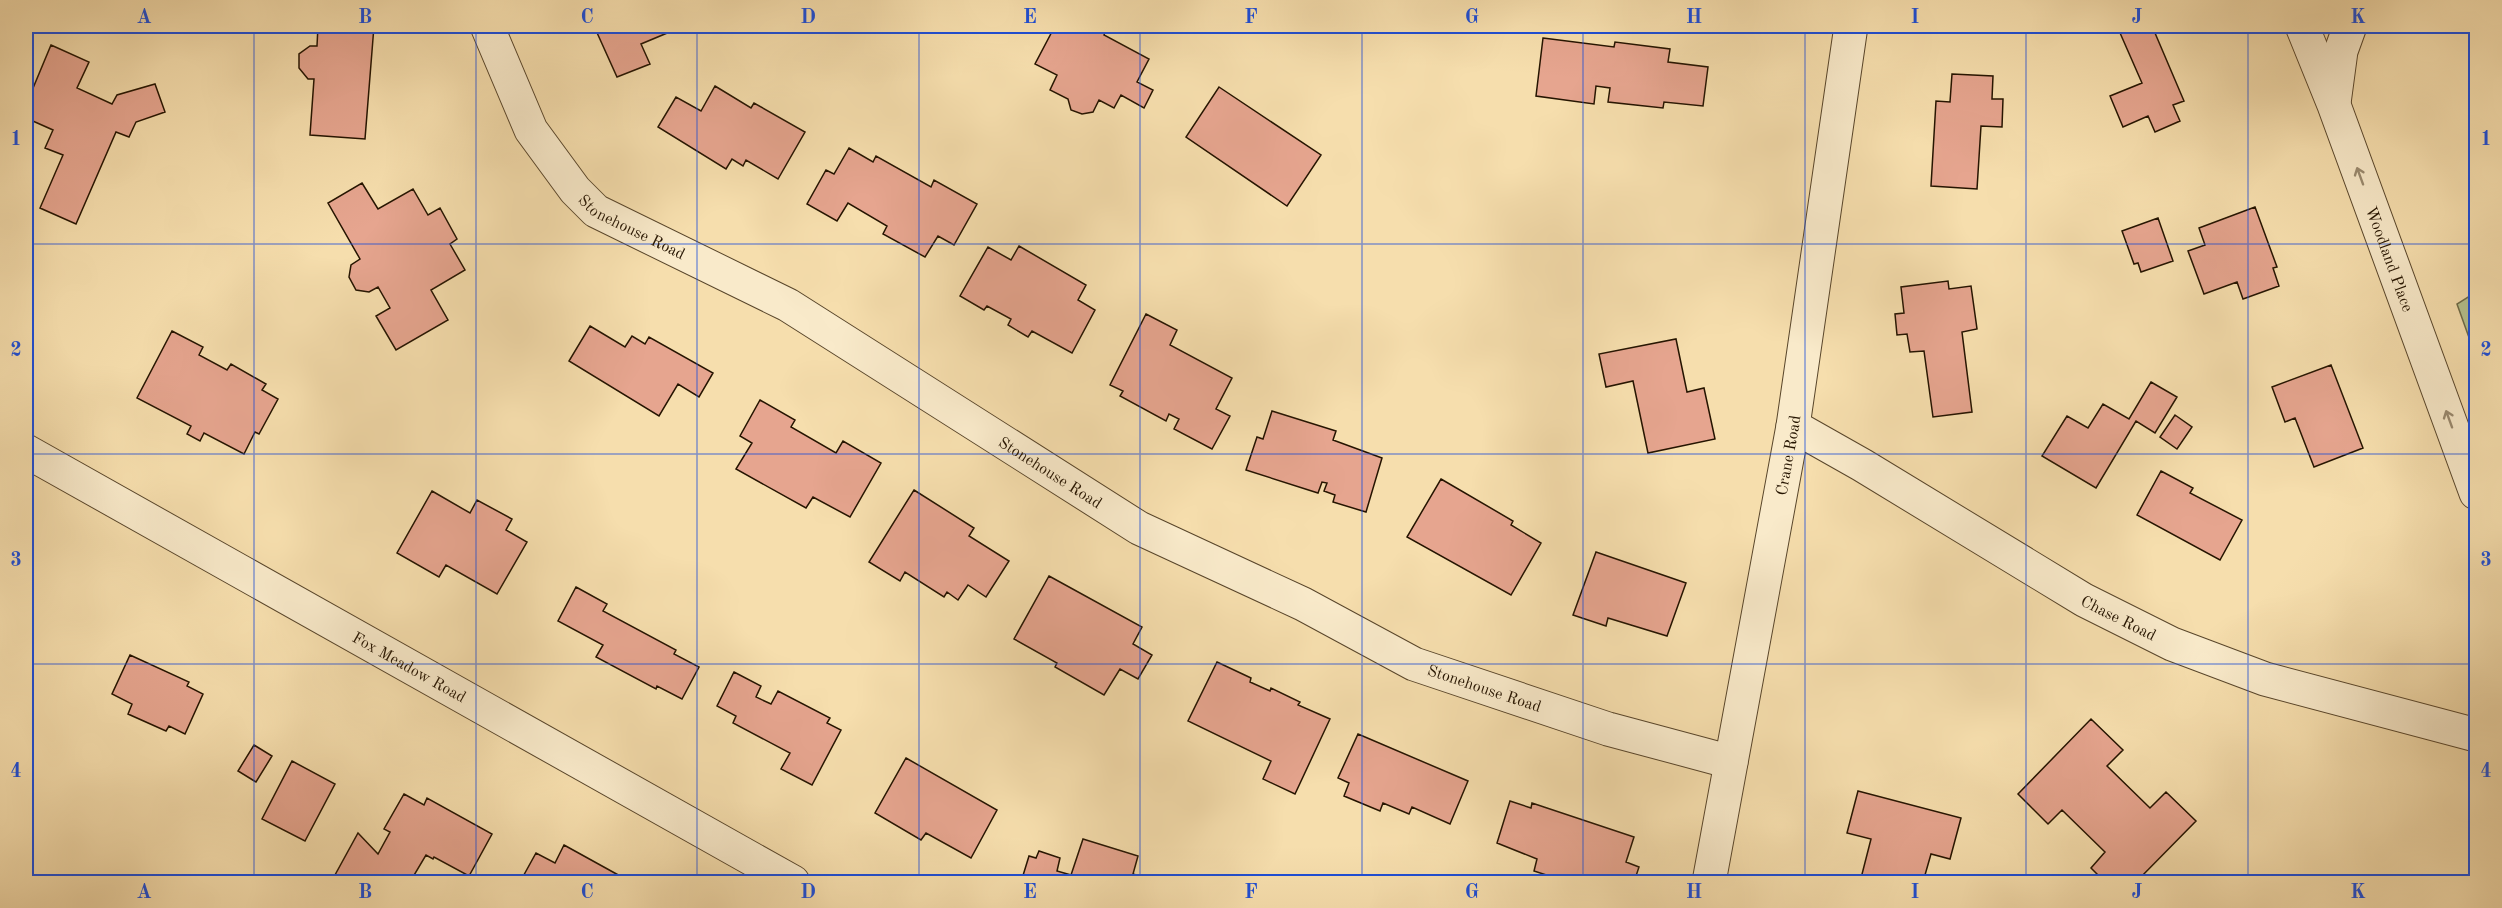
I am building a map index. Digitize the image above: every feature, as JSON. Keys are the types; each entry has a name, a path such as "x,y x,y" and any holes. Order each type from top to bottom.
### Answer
{"street":[{"name":"Stonehouse Road","path":"487,26 531,130 575,190 596,211 788,305 1139,528 1303,604 1414,664 1608,729 1731,762"},
{"name":"Crane Road","path":"1709,882 1793,426 1851,26"},
{"name":"Woodland Place","path":"2302,26 2334,105 2476,493"},
{"path":"2334,105 2341,51 2350,26"},
{"name":"Chase Road","path":"1793,426 1862,465 2084,600 2172,644 2265,679 2476,735"},
{"name":"Fox Meadow Road","path":"26,451 793,882"}],"green space":[{"path":"2476,292 2476,357 2457,304"}],"building":[{"path":"318,26 374,26 365,139 310,135 314,79 308,79 299,68 299,54 310,46 317,46"},
{"path":"594,26 670,26 672,31 641,44 650,64 617,77"},
{"path":"971,26 991,26 986,33"},
{"path":"1055,26 1109,26 1104,35 1149,59 1137,82 1153,90 1144,108 1121,95 1114,108 1099,100 1093,112 1082,114 1071,110 1068,99 1050,90 1057,75 1035,64"},
{"path":"2117,26 2152,26 2184,101 2173,105 2180,121 2155,132 2148,116 2123,127 2110,96 2142,83"},
{"path":"1543,38 1614,47 1615,42 1670,49 1668,62 1708,67 1703,106 1664,102 1663,108 1608,102 1610,88 1596,86 1594,104 1536,96"},
{"path":"51,45 89,62 77,88 112,104 117,95 155,84 165,112 136,122 129,137 116,132 76,224 40,208 63,155 45,148 53,130 26,118 26,105"},
{"path":"1952,74 1993,76 1992,99 2003,99 2002,127 1981,126 1977,189 1931,186 1936,101 1950,102"},
{"path":"715,86 751,108 754,103 805,132 778,179 746,160 743,166 732,159 726,169 658,127 676,97 701,111"},
{"path":"1219,87 1321,155 1287,206 1186,137"},
{"path":"849,148 873,162 876,156 931,187 934,180 977,204 954,245 938,236 925,257 883,234 887,226 848,203 837,221 807,204 826,170 834,174"},
{"path":"362,183 378,209 413,189 428,215 440,208 457,239 450,244 465,270 431,290 448,320 396,350 376,316 390,308 378,287 369,292 356,290 349,277 351,265 360,259 328,203"},
{"path":"2255,207 2277,267 2273,268 2279,286 2243,299 2237,282 2204,294 2188,251 2205,245 2199,228"},
{"path":"2158,218 2173,261 2141,272 2138,263 2134,264 2122,231"},
{"path":"1019,246 1086,285 1078,300 1095,310 1072,353 1032,331 1028,337 1008,325 1011,319 987,306 984,310 960,296 988,247 1011,260"},
{"path":"1948,281 1949,289 1971,286 1977,329 1962,332 1972,412 1933,417 1924,351 1910,352 1907,334 1897,335 1895,314 1904,313 1901,287"},
{"path":"1146,314 1177,330 1170,345 1232,378 1216,409 1230,416 1212,449 1174,429 1179,419 1169,414 1166,421 1120,396 1123,391 1110,385"},
{"path":"590,326 625,347 632,336 645,344 649,337 713,373 699,397 678,384 659,416 569,361"},
{"path":"172,331 203,347 199,355 227,370 231,364 266,384 262,390 278,399 259,434 255,432 244,454 204,433 200,441 187,434 191,426 137,398"},
{"path":"1676,339 1687,392 1704,388 1715,439 1648,453 1633,381 1606,387 1599,354"},
{"path":"2331,365 2363,448 2314,467 2295,418 2285,422 2272,387"},
{"path":"2151,382 2177,397 2155,433 2136,421 2096,488 2042,456 2067,416 2088,428 2103,404 2129,419"},
{"path":"760,400 795,420 791,427 836,453 843,441 881,463 850,517 813,497 806,508 736,469 752,443 740,436"},
{"path":"1272,411 1336,431 1333,440 1382,458 1366,512 1333,502 1335,495 1324,491 1327,483 1322,482 1318,493 1246,470 1257,437 1263,439"},
{"path":"2175,415 2192,427 2177,449 2160,437"},
{"path":"2161,471 2193,488 2190,493 2242,520 2220,560 2137,515"},
{"path":"1441,479 1513,521 1511,525 1541,543 1511,595 1407,537"},
{"path":"914,490 974,528 969,536 1009,561 986,597 968,585 958,600 947,592 944,597 905,572 900,581 869,562"},
{"path":"432,491 470,513 477,500 512,519 506,530 527,542 497,594 446,565 439,577 397,553"},
{"path":"1596,552 1686,583 1667,636 1608,618 1606,626 1573,615"},
{"path":"1049,576 1142,627 1133,644 1152,655 1138,679 1120,669 1104,695 1055,667 1057,663 1014,639"},
{"path":"576,587 607,604 603,611 676,650 674,654 699,667 682,699 657,686 656,689 596,657 603,645 558,621"},
{"path":"130,655 189,682 187,686 203,694 185,734 169,726 166,731 128,714 132,704 112,694"},
{"path":"1217,662 1251,678 1250,682 1270,691 1271,688 1300,702 1298,705 1330,719 1295,794 1263,779 1271,761 1188,721"},
{"path":"734,672 761,686 756,697 771,704 778,691 830,718 827,723 841,730 812,785 781,769 790,753 733,723 736,716 717,706"},
{"path":"2091,719 2123,750 2107,766 2150,808 2166,792 2196,821 2136,882 2105,882 2091,868 2105,852 2062,810 2048,824 2018,794"},
{"path":"1358,734 1468,781 1450,824 1412,807 1409,814 1383,803 1380,811 1344,796 1349,783 1338,778"},
{"path":"254,745 272,756 256,782 238,771"},
{"path":"906,758 997,810 971,858 926,833 921,840 875,813"},
{"path":"292,761 335,784 305,841 262,819"},
{"path":"1858,791 1961,818 1950,859 1931,854 1923,882 1860,882 1871,839 1847,833"},
{"path":"404,794 424,805 427,798 492,834 469,876 426,855 410,882 347,882 335,875 358,833 378,854 390,832 384,829"},
{"path":"1510,801 1531,808 1532,803 1634,837 1626,862 1639,867 1634,882 1568,882 1534,871 1537,859 1497,843"},
{"path":"1083,839 1138,856 1133,874 1158,882 1021,882 1029,856 1036,858 1039,851 1060,858 1057,871 1071,875"},
{"path":"564,845 631,882 560,882 553,879 550,882 520,882 536,853 555,863"}]}
